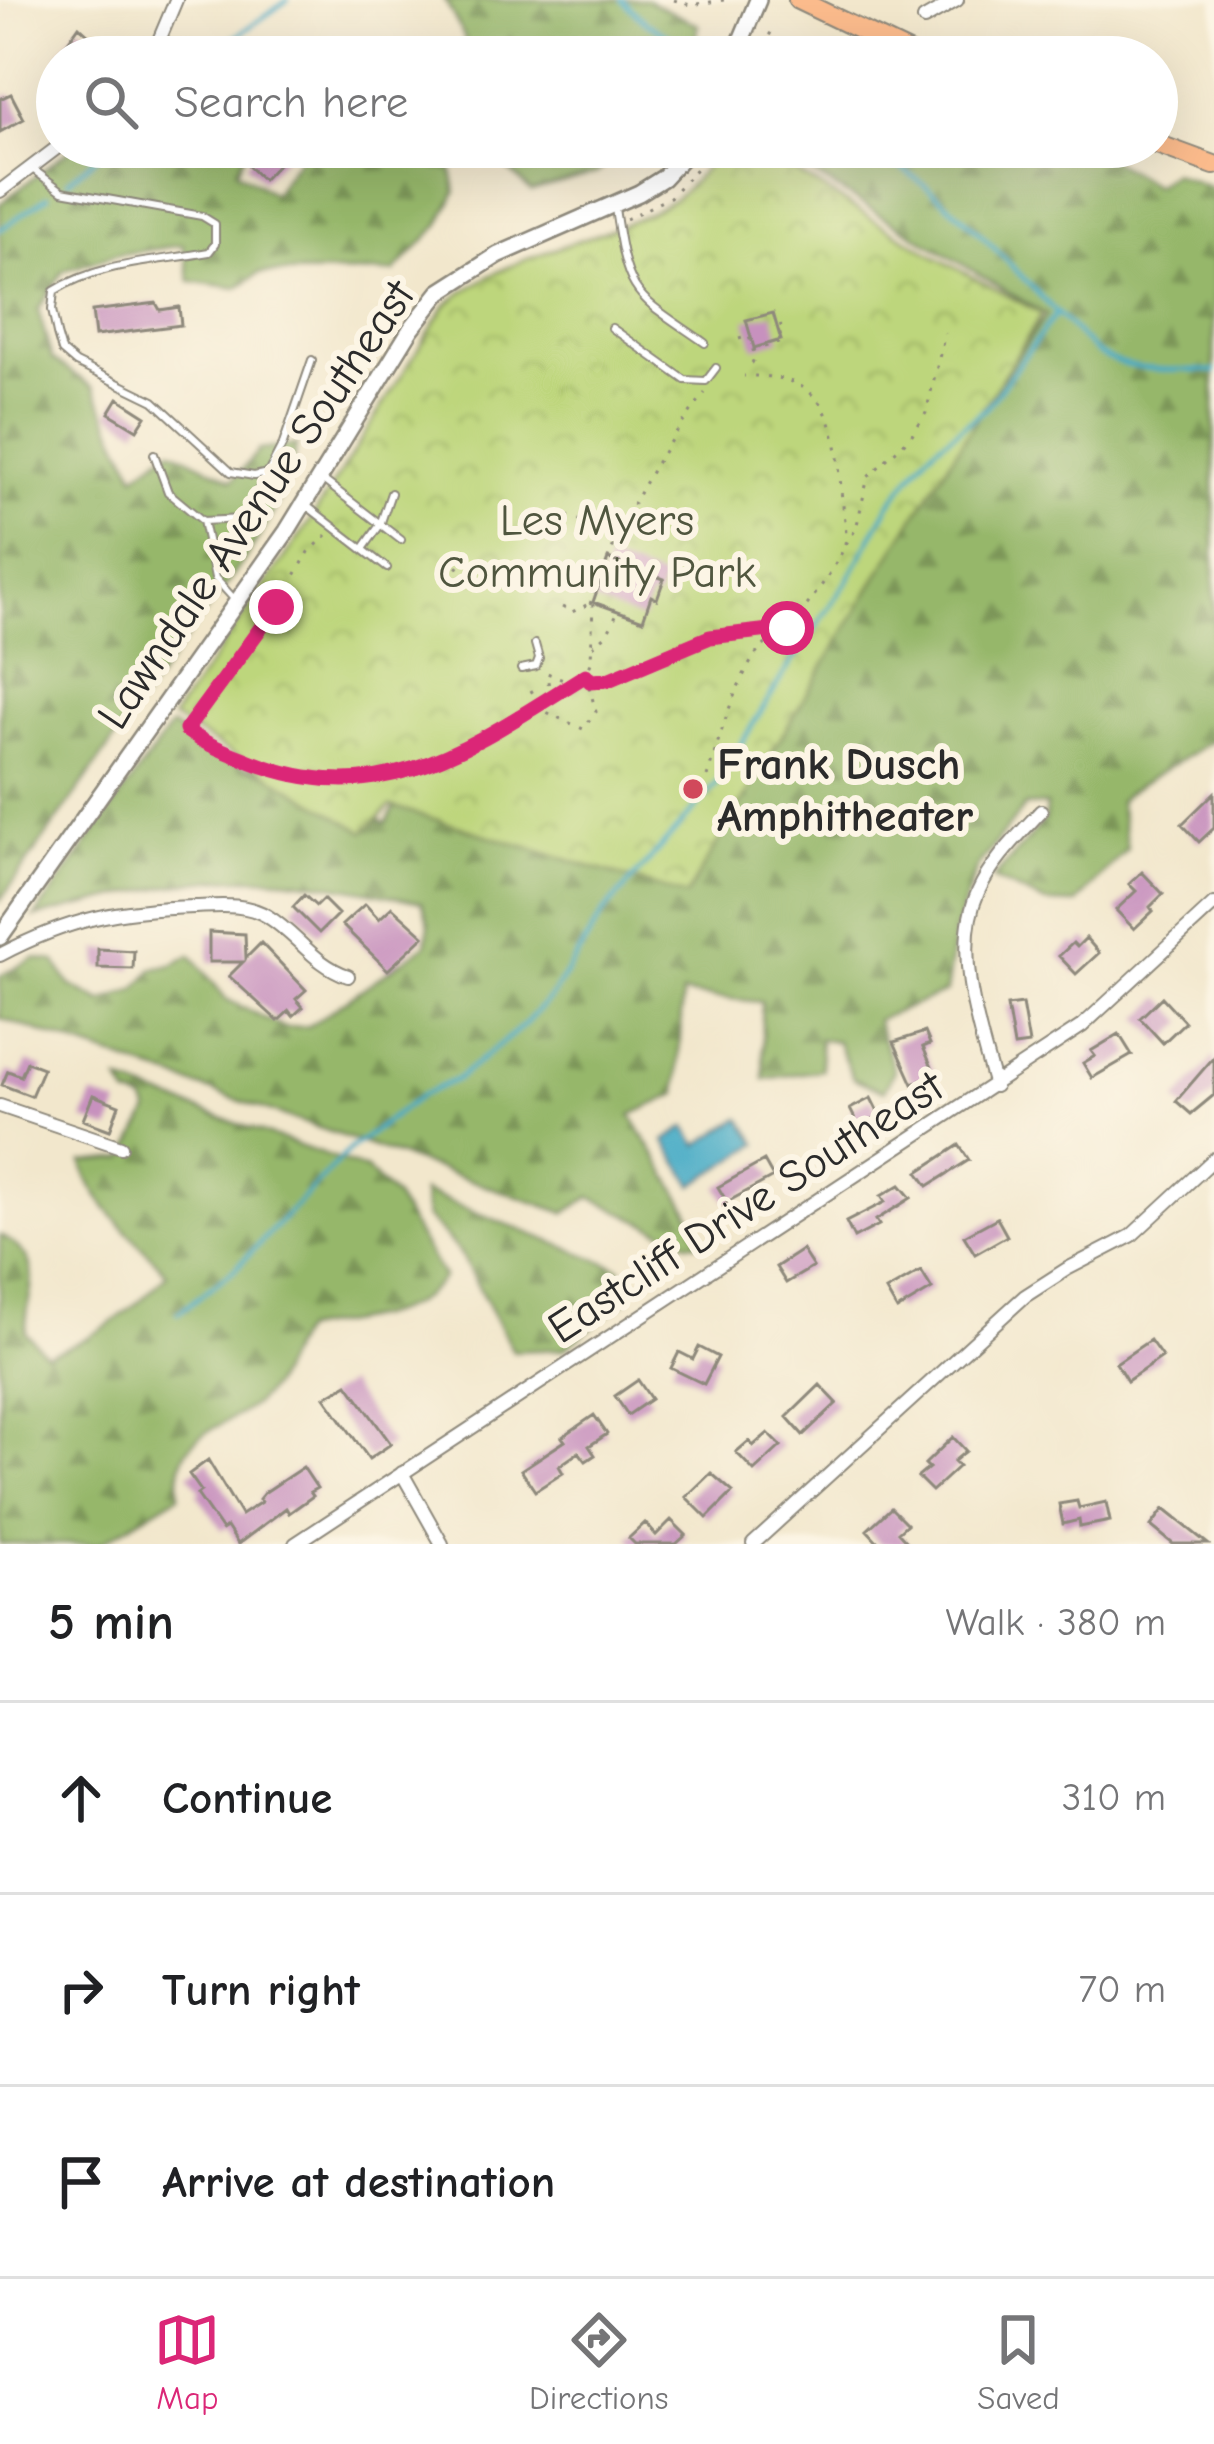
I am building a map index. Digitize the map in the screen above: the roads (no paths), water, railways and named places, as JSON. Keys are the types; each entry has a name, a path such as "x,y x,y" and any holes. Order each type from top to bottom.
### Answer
{"main road":[{"path":"798,0 873,36"},
{"path":"1178,152 1214,165"}],"street":[{"path":"161,36 176,0"},
{"path":"743,36 758,0"},
{"path":"924,19 957,0"},
{"path":"0,191 36,163"},
{"name":"Lawndale Avenue Southeast","path":"0,937 304,504 411,329 440,292 498,255 614,205 672,168"},
{"path":"995,1086 972,998 972,908 1000,856 1041,811"},
{"name":"Eastcliff Drive Southeast","path":"295,1544 995,1086 1093,1017 1214,904"},
{"path":"0,955 88,917 134,908 242,907 264,914 326,968 348,976"},
{"path":"0,1106 121,1147"},
{"path":"753,1544 1025,1296 1131,1236 1214,1159"},
{"path":"402,1473 442,1544"}],"lane":[{"path":"31,167 62,190 202,216 214,224 215,244 209,252 141,260 75,278 54,292 57,334 62,350 76,363 154,401 231,472 268,473"},
{"path":"614,205 625,265 640,298 705,343"},
{"path":"612,328 686,380 706,381 716,368"},
{"path":"203,521 242,519 283,444 312,360"},
{"path":"154,454 168,492 203,521 215,578 237,602"},
{"path":"321,478 400,540"},
{"path":"363,549 380,524 391,493"},
{"path":"304,504 387,568"},
{"path":"521,669 536,666 535,644"}],"water":[{"path":"741,1118 758,1144 693,1185 665,1141 686,1127 698,1145"}],"waterway":[{"path":"237,36 288,0"},
{"path":"622,0 668,36"},
{"path":"68,181 84,168"},
{"path":"901,168 988,241 1097,353 1140,368 1214,371"},
{"path":"0,230 48,196"},
{"path":"178,1313 235,1269 351,1148 422,1095 457,1079 524,1025 553,994 604,912 715,786 847,582 889,505 929,452 986,408 1055,315"}],"place":[{"name":"Frank Dusch Amphitheater","path":"693,789"}],"park label":[{"name":"Les Myers Community Park","path":"597,545"}]}
